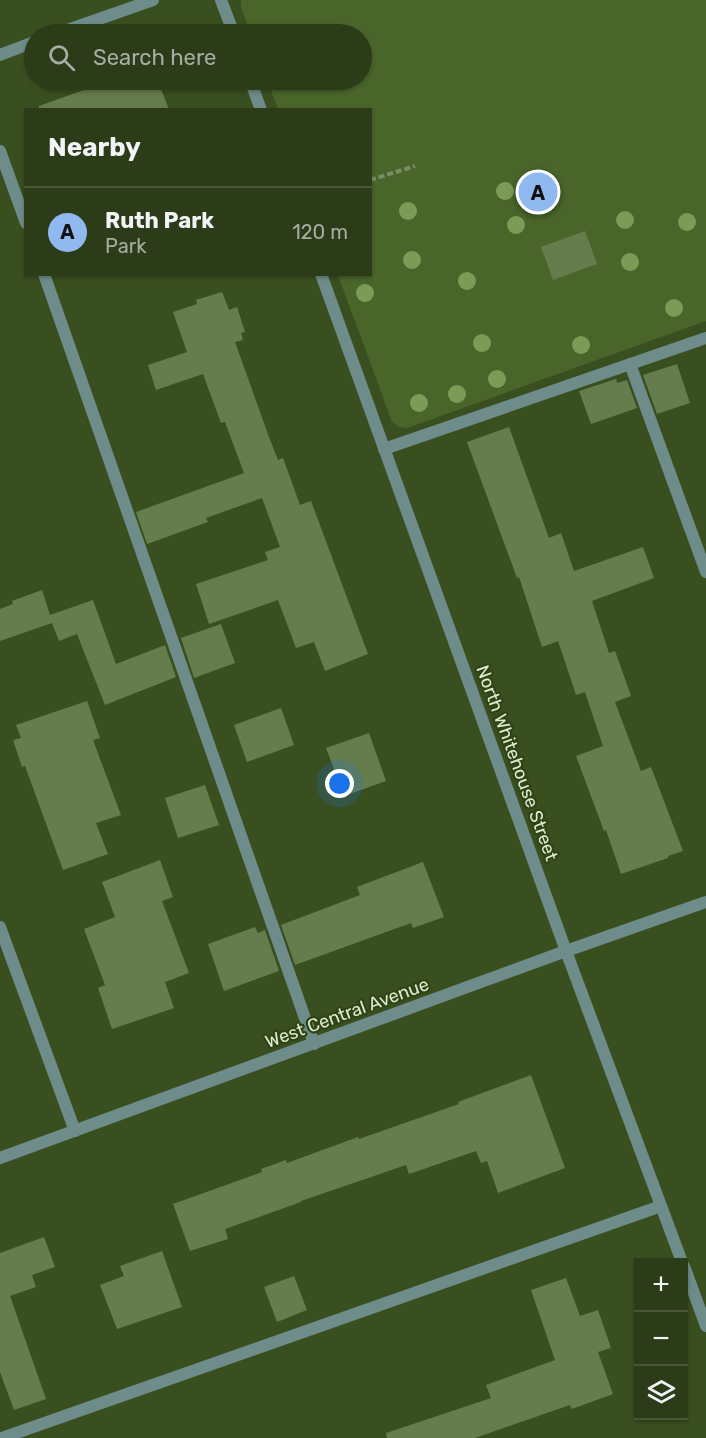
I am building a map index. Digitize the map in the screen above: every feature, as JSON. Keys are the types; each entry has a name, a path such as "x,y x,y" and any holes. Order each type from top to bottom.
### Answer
{"street":[{"path":"85,24 153,0"},
{"path":"221,0 230,24"},
{"path":"0,55 24,46"},
{"path":"254,90 260,108"},
{"path":"0,151 24,217"},
{"path":"45,276 314,1044"},
{"name":"North Whitehouse Street","path":"322,276 566,951 681,1258"},
{"path":"384,449 706,338"},
{"path":"630,364 706,572"},
{"name":"West Central Avenue","path":"0,1158 706,902"},
{"path":"0,927 75,1131"},
{"path":"2,1438 661,1206"},
{"name":"North Whitehouse Street","path":"688,1277 706,1326"}],"path":[{"path":"372,179 415,166"}],"green space":[{"path":"241,0 706,0 706,321 407,428 399,427 392,422 338,276 372,276 372,108 278,108 271,90 372,90 372,24 247,24"}],"building":[{"path":"84,90 162,90 168,108 39,108 39,106"},
{"path":"585,231 597,264 553,280 541,247"},
{"path":"222,292 229,310 237,307 245,332 241,333 243,340 235,342 278,460 283,458 300,505 311,501 368,654 325,671 314,642 296,648 278,600 209,624 196,584 268,560 265,552 280,547 262,498 206,518 208,522 147,544 136,512 244,473 225,422 221,423 203,374 156,390 148,365 187,352 173,312 197,304 196,300"},
{"path":"677,364 690,403 657,414 643,375"},
{"path":"616,379 617,383 627,380 637,408 591,424 579,391"},
{"path":"509,427 549,538 561,533 574,571 643,547 654,578 592,601 609,653 615,651 631,696 615,702 641,771 651,767 683,851 621,874 576,756 603,746 585,692 576,695 558,641 542,647 519,577 517,578 467,442"},
{"path":"42,590 50,615 93,600 116,664 165,645 176,677 105,705 77,634 59,641 52,623 0,641 0,609 13,604 12,601"},
{"path":"221,624 235,663 194,678 181,638"},
{"path":"87,701 100,738 93,740 121,815 96,823 108,854 63,870 25,766 22,767 13,740 21,738 16,725"},
{"path":"281,708 294,745 247,762 234,725"},
{"path":"369,733 386,781 344,796 326,748"},
{"path":"205,785 219,825 178,838 165,798"},
{"path":"160,860 173,897 162,901 189,973 165,982 174,1008 112,1029 98,988 105,985 84,929 115,917 102,882"},
{"path":"423,862 444,917 413,928 411,923 295,965 281,925 360,895 357,887"},
{"path":"255,927 258,933 265,930 279,971 224,991 208,944"},
{"path":"531,1075 565,1168 498,1193 487,1161 481,1163 476,1151 409,1174 406,1165 225,1229 228,1239 190,1251 173,1204 262,1172 261,1169 286,1160 287,1163 358,1137 359,1139 459,1104 458,1102"},
{"path":"44,1237 55,1267 32,1275 36,1287 10,1296 46,1399 14,1410 0,1372 0,1253"},
{"path":"162,1251 182,1307 117,1329 100,1285 124,1276 120,1266"},
{"path":"294,1276 307,1310 277,1322 264,1287"},
{"path":"566,1278 580,1316 598,1310 611,1348 598,1352 613,1394 572,1409 570,1405 475,1438 387,1438 386,1433 491,1398 486,1385 555,1360 531,1290"}],"place":[{"name":"Ruth Park","path":"538,192"}]}
